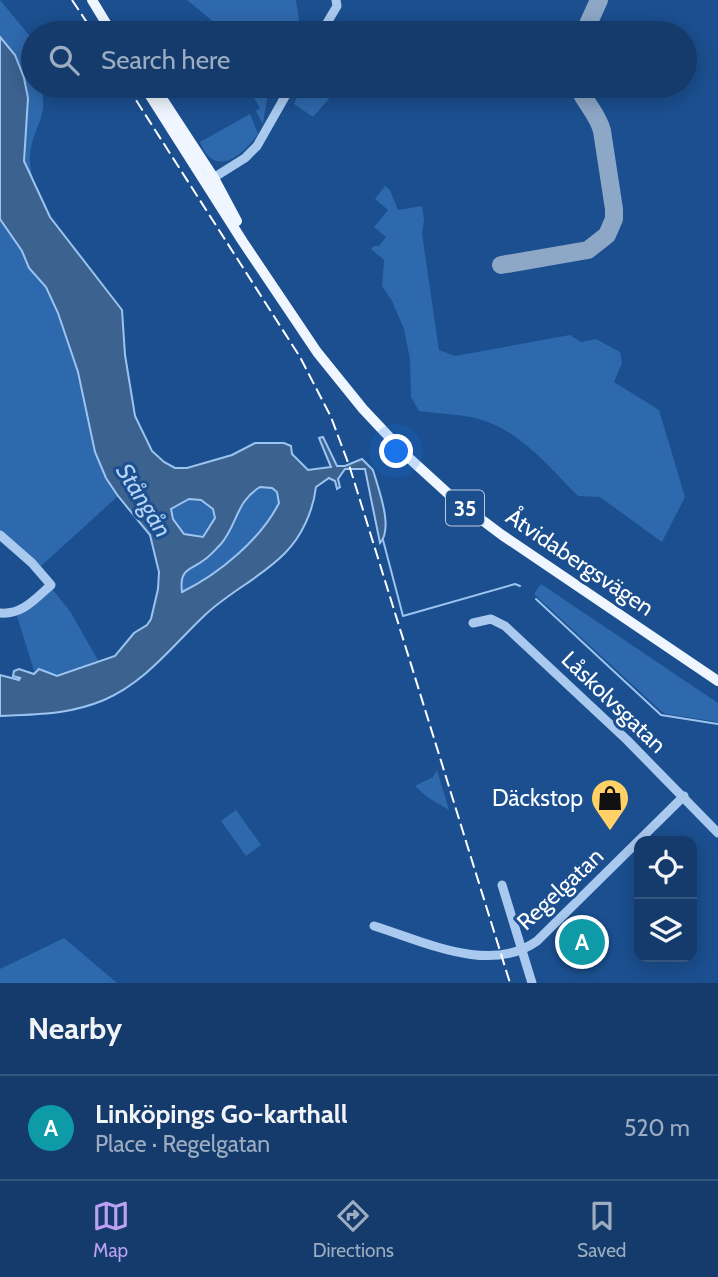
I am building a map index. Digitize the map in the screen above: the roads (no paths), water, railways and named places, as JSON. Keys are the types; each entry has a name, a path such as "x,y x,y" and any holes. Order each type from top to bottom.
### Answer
{"main road":[{"path":"92,0 105,21"},
{"name":"Åtvidabergsvägen","path":"152,98 210,181"},
{"name":"Åtvidabergsvägen","path":"161,98 297,324 341,382 388,436 431,479 502,535 718,681"}],"street":[{"path":"327,21 337,3"},
{"path":"210,181 245,158 257,146 284,98"},
{"path":"0,535 51,585 23,609 13,614 0,613"},
{"name":"Låskolvsgatan","path":"473,623 491,619 505,626 684,796 718,833"},
{"name":"Regelgatan","path":"522,949 537,941 684,796"},
{"name":"Regelgatan","path":"502,885 532,983"},
{"path":"374,926 473,956 493,957 522,949"}],"water":[{"name":"Stångån","path":"0,37 15,55 21,70 21,98 28,98 24,161 50,217 122,310 125,355 135,416 152,451 175,468 187,468 232,455 255,443 284,443 291,446 292,454 308,470 331,467 319,438 323,437 337,466 345,466 362,459 373,470 386,528 380,543 365,469 345,469 338,479 340,487 337,489 335,481 329,478 316,487 306,523 285,553 214,607 133,683 104,700 78,709 0,716 0,675 19,680 20,678 13,676 14,671 19,669 34,674 39,669 57,676 115,656 134,633 151,619 159,572 150,535 106,478 95,452 78,372 58,313 46,287 29,268 22,251 0,219","holes":["260,487 272,488 277,492 279,503 261,530 238,554 210,576 182,592 184,574 220,545 252,493","189,499 201,500 213,509 215,518 203,537 184,534 173,519 171,509"]}],"waterway":[{"path":"383,540 403,616 515,584 520,586"},
{"path":"536,599 661,715 718,724"}],"railway":[{"path":"72,0 86,21"},
{"path":"135,98 300,357 331,417 350,468 510,983"}],"place":[{"name":"Däckstop","path":"610,832"},
{"name":"Linköpings Go-karthall","path":"582,942"}]}
